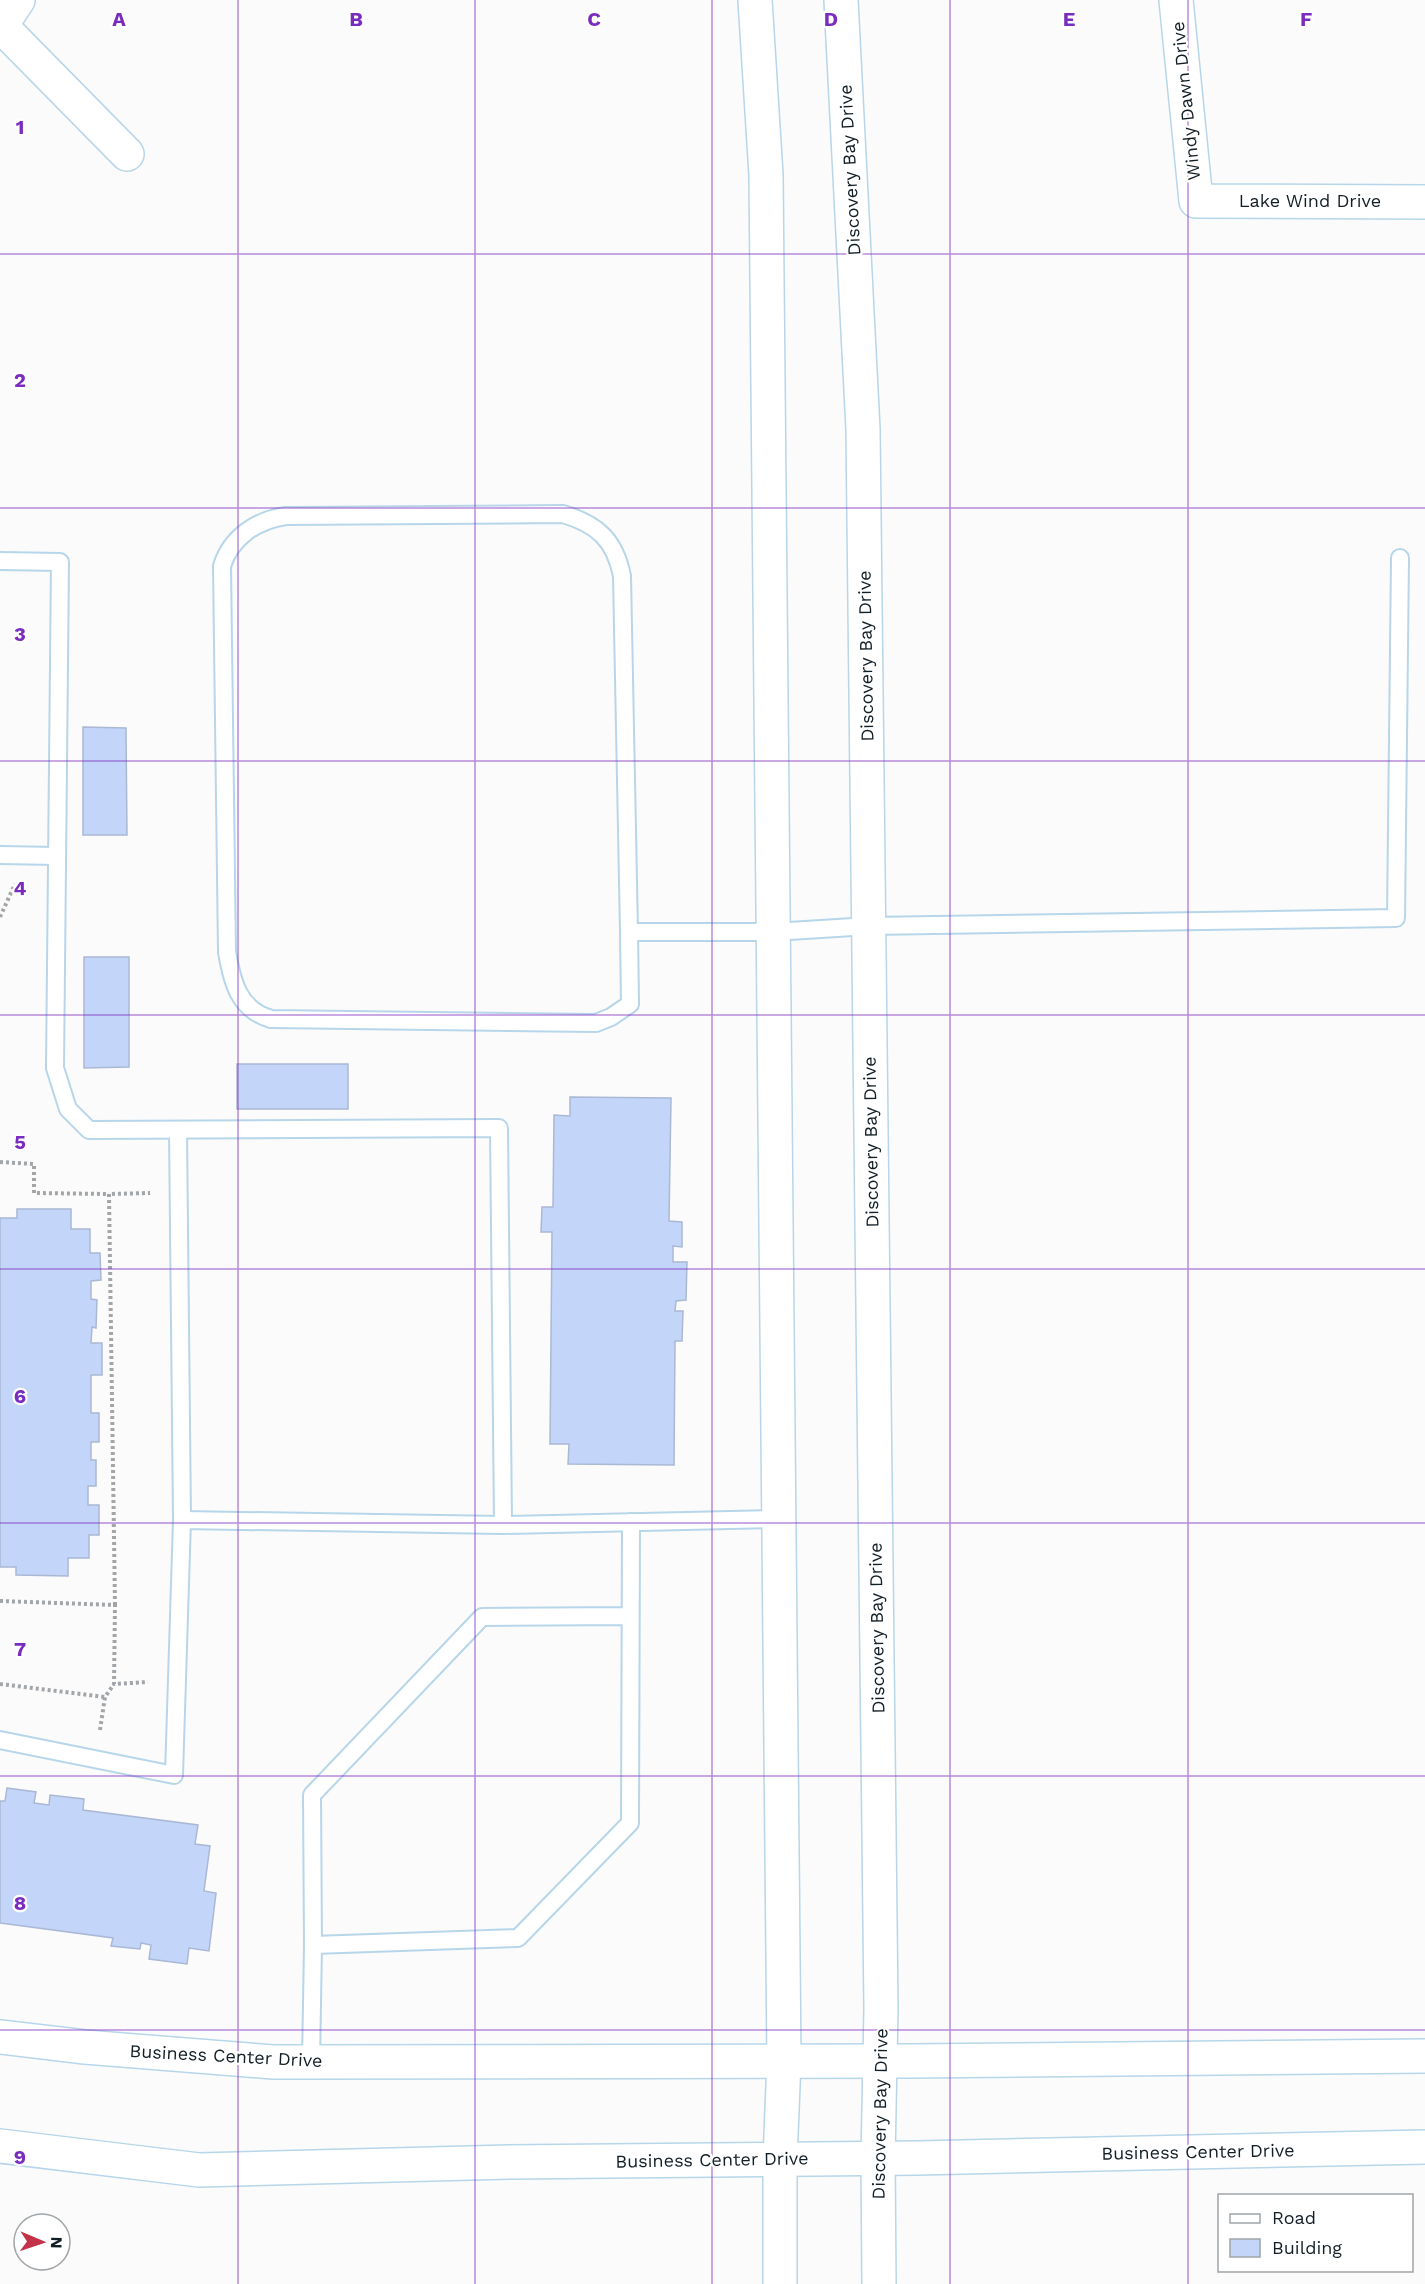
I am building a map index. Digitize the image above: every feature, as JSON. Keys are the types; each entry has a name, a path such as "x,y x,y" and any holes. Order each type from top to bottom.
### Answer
{"street":[{"path":"755,0 766,175 784,2061 780,2159 780,2284"},
{"name":"Discovery Bay Drive","path":"841,0 863,429 881,2061 878,2158 879,2284"},
{"name":"Windy Dawn Drive","path":"1176,0 1196,201"},
{"path":"6,18 128,153"},
{"name":"Lake Wind Drive","path":"1196,201 1425,202"},
{"name":"Business Center Drive","path":"0,2037 85,2047 261,2061 311,2062 881,2061 1425,2056"},
{"name":"Business Center Drive","path":"0,2146 199,2170 510,2162 1425,2148"}],"lane":[{"path":"562,514 593,526 612,545 622,576 629,932 630,1004 611,1017 596,1023 271,1019 258,1015 252,1010 235,984 227,952 222,566 237,539 258,524 286,516 562,514"},
{"path":"629,932 773,932 869,926 1396,918 1400,558"},
{"path":"0,561 60,562 55,1068 68,1109 89,1130 499,1128 502,1525"},
{"path":"0,855 57,856"},
{"path":"0,1740 174,1775 182,1520 178,1130"},
{"path":"182,1520 502,1525 778,1520"},
{"path":"313,1945 518,1938 630,1823 631,1522"},
{"path":"311,2062 312,1795 482,1617 630,1616"}],"path":[{"path":"0,1162 34,1164 34,1193 179,1193"},
{"path":"96,1759 105,1697 114,1684 115,1605 109,1194"},
{"path":"0,1601 115,1605"},
{"path":"114,1684 178,1681"},
{"path":"0,1684 105,1697"}],"building":[{"path":"83,727 126,728 127,835 83,835"},
{"path":"84,957 129,957 129,1067 84,1068"},
{"path":"237,1064 348,1064 348,1109 237,1109"},
{"path":"570,1097 671,1098 669,1221 682,1222 682,1247 673,1246 673,1262 687,1262 686,1300 676,1301 675,1311 683,1311 682,1341 675,1341 674,1465 568,1464 569,1444 550,1444 552,1232 541,1232 542,1207 553,1207 554,1115 570,1116"},
{"path":"17,1209 71,1209 71,1229 90,1229 90,1253 100,1253 101,1280 91,1281 91,1299 97,1300 96,1328 92,1327 91,1343 102,1343 102,1375 91,1375 91,1413 99,1413 99,1442 91,1442 91,1460 96,1460 96,1486 88,1486 88,1505 99,1505 99,1535 89,1535 89,1558 68,1558 68,1576 16,1575 16,1567 0,1567 0,1218 17,1218"},
{"path":"7,1788 36,1792 34,1803 49,1805 50,1795 84,1799 83,1810 198,1825 195,1844 210,1846 204,1891 216,1893 209,1951 189,1948 187,1964 149,1959 151,1945 141,1943 140,1949 111,1946 113,1938 0,1923 0,1801 5,1801"}]}
